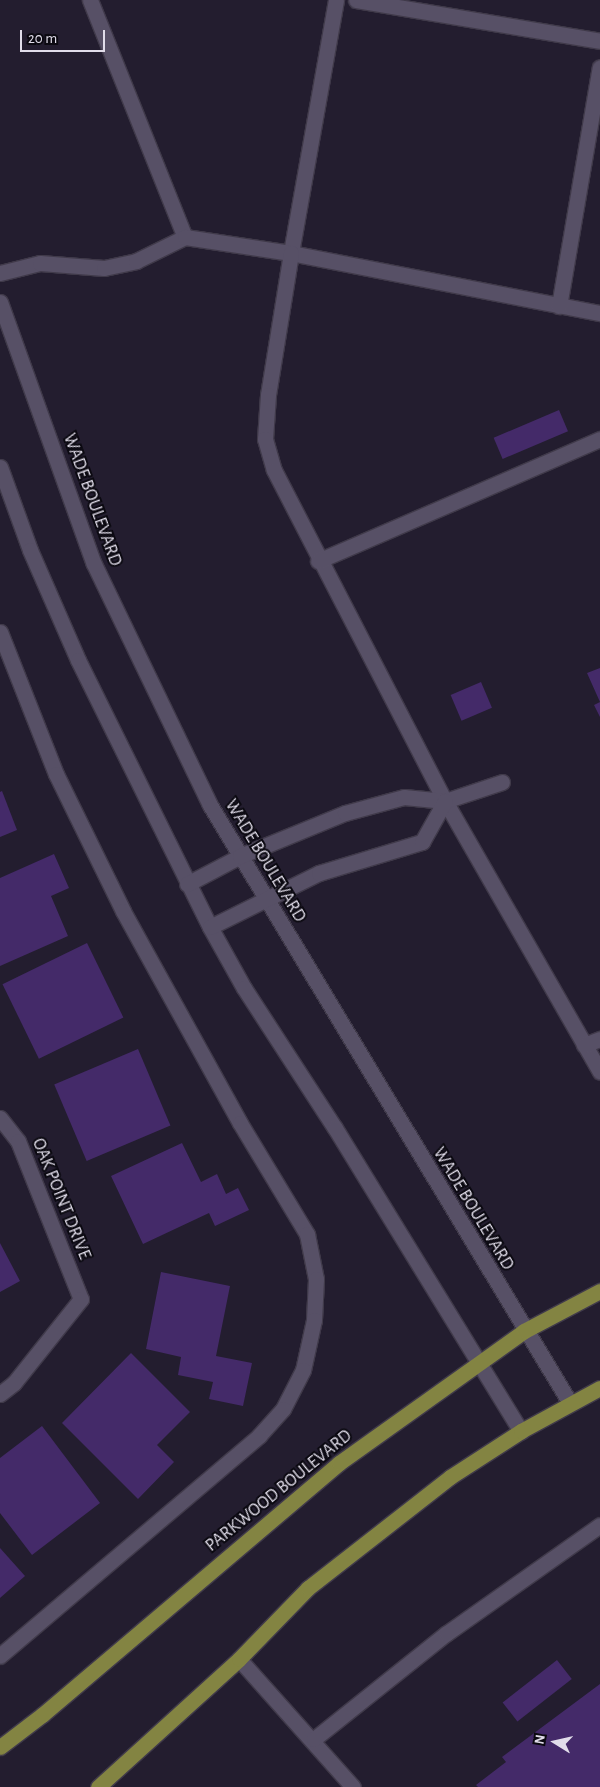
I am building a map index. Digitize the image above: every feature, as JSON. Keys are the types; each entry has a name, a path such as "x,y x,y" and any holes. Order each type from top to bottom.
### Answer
{"main road":[{"name":"PARKWOOD BOULEVARD","path":"0,1747 42,1715 339,1463 524,1331 600,1291"},
{"path":"98,1787 239,1660 308,1588 450,1477 521,1431 600,1388"}],"street":[{"path":"90,0 185,237"},
{"path":"336,0 290,253 268,395 265,439 274,470 318,561 445,801 600,1072"},
{"path":"356,0 600,41"},
{"path":"559,306 600,67"},
{"path":"0,274 40,263 104,268 136,260 185,237 290,253 600,313"},
{"name":"WADE BOULEVARD","path":"0,302 94,564 210,805 524,1331 570,1403"},
{"path":"318,561 600,439"},
{"path":"0,467 30,550 78,660 210,927 244,988 480,1362 521,1431"},
{"path":"0,632 56,774 128,919 240,1123 307,1234 316,1279 314,1320 303,1370 283,1409 259,1436 0,1656"},
{"path":"188,884 240,856 345,813 404,797 445,801 502,782"},
{"path":"210,927 319,873 422,842 445,801"},
{"path":"584,1045 600,1039"},
{"name":"OAK POINT DRIVE","path":"0,1118 18,1141 81,1299 14,1383 0,1394"},
{"path":"314,1739 447,1633 600,1525"},
{"path":"239,1660 314,1739 354,1787"}],"building":[{"path":"559,410 568,431 503,459 494,438"},
{"path":"600,668 600,702 587,673"},
{"path":"481,682 492,708 462,721 451,695"},
{"path":"600,702 600,717 594,705"},
{"path":"2,791 17,830 0,837 0,792"},
{"path":"54,854 69,888 51,896 68,936 0,966 0,878"},
{"path":"87,943 123,1018 39,1059 3,984"},
{"path":"138,1049 170,1125 87,1161 54,1085"},
{"path":"182,1143 201,1182 217,1174 226,1194 238,1188 249,1210 215,1226 209,1213 143,1244 111,1176"},
{"path":"0,1243 20,1281 0,1292"},
{"path":"161,1272 230,1286 216,1356 252,1363 243,1406 209,1399 213,1382 178,1375 181,1357 146,1349"},
{"path":"131,1353 190,1412 157,1445 174,1462 138,1499 62,1423"},
{"path":"42,1426 100,1503 32,1555 0,1513 0,1458"},
{"path":"0,1548 25,1576 0,1598"},
{"path":"557,1660 572,1679 517,1721 503,1702"},
{"path":"600,1684 600,1787 478,1787 476,1785 506,1762 502,1757"}]}
